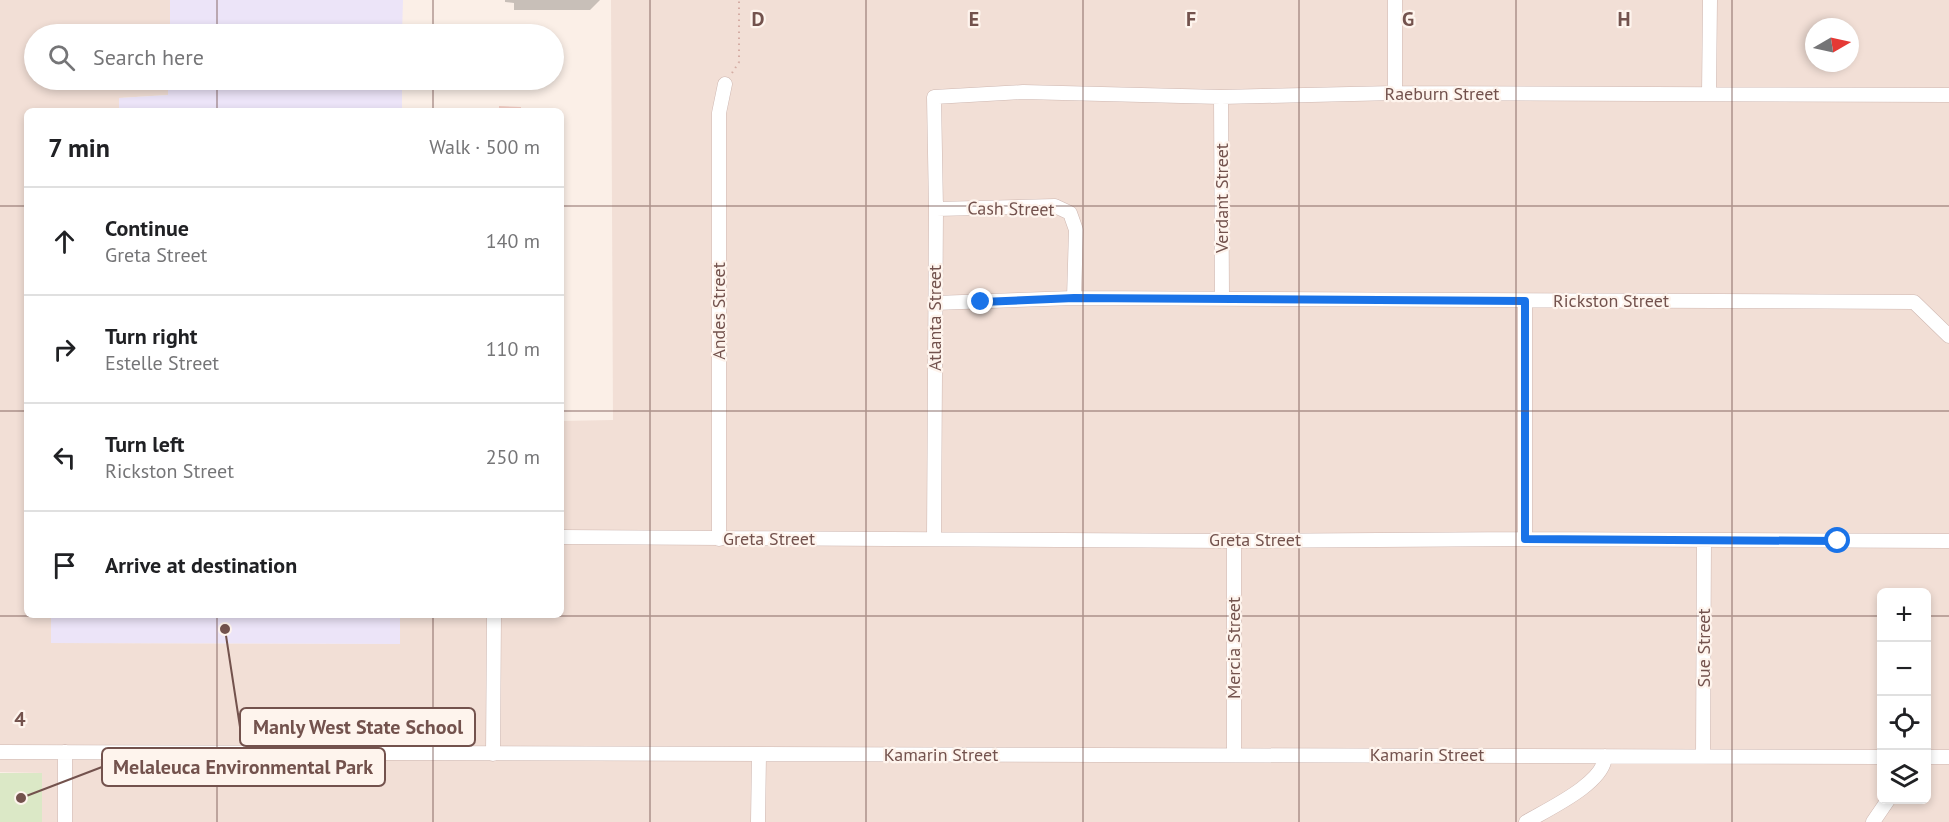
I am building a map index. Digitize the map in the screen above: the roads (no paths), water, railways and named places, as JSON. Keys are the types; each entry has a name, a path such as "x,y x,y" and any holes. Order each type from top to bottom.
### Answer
{"street":[{"path":"1395,0 1395,93"},
{"path":"1709,94 1710,0"},
{"name":"Andes Street","path":"719,539 719,113 725,84"},
{"name":"Raeburn Street","path":"934,97 1023,92 1221,97 1395,93 1949,95"},
{"name":"Atlanta Street","path":"934,97 936,209 934,538"},
{"name":"Verdant Street","path":"1221,97 1222,298"},
{"name":"Cash Street","path":"936,209 1055,206 1071,213 1076,230 1074,298"},
{"name":"Rickston Street","path":"935,303 1074,298 1914,302 1949,336"},
{"path":"1525,301 1525,539"},
{"name":"Greta Street","path":"564,537 1234,541 1525,539 1949,541"},
{"name":"Sue Street","path":"1703,756 1704,540"},
{"name":"Mercia Street","path":"1234,541 1234,755"},
{"path":"494,618 494,754"},
{"name":"Kamarin Street","path":"0,752 1877,757"},
{"path":"64,752 65,822"},
{"path":"758,822 759,754"},
{"path":"1526,822 1592,782 1605,763 1605,756"},
{"path":"1931,757 1949,757"},
{"path":"1873,822 1885,804"}],"place":[{"name":"Manly West State School","path":"225,629"},
{"name":"Melaleuca Environmental Park","path":"21,798"}]}
